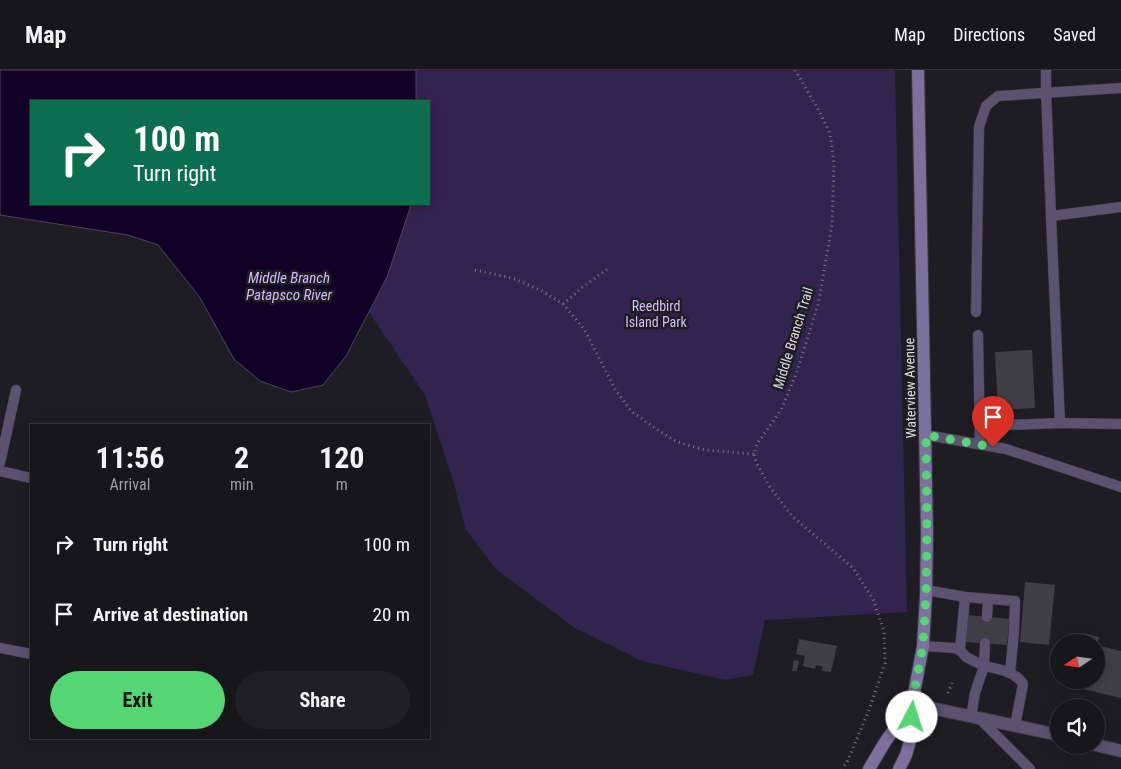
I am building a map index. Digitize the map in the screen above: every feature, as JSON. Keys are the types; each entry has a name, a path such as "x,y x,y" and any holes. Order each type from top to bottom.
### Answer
{"main road":[{"name":"Waterview Avenue","path":"899,769 906,755 912,730 912,704 923,646 926,590 926,435 918,70"},
{"name":"Waterview Avenue","path":"869,769 889,736 912,704"}],"street":[{"path":"912,704 1050,734"},
{"path":"1105,748 1121,752"}],"lane":[{"path":"1046,70 1060,423"},
{"path":"976,312 979,127 986,106 998,96 1121,88"},
{"path":"1051,216 1121,207"},
{"path":"978,335 980,444"},
{"path":"0,463 16,390"},
{"path":"980,426 1060,423 1121,424"},
{"path":"926,435 1006,449 1121,487"},
{"path":"0,471 30,478"},
{"path":"926,590 965,597 1015,601 1010,673"},
{"path":"960,650 965,597"},
{"path":"987,617 988,599"},
{"path":"985,643 984,666 976,693 976,718 1030,769"},
{"path":"923,646 954,648 960,650 966,657 984,666 1010,673 1019,678 1023,684 1016,726"},
{"path":"0,648 30,654"}],"path":[{"name":"Middle Branch Trail","path":"754,454 757,444 780,410 796,374 818,305 832,225 834,163 830,132 796,70"},
{"path":"564,304 584,286 609,268"},
{"path":"475,270 512,278 542,291 564,304 584,329 616,389 631,411 677,442 705,450 754,454 756,462 769,486 792,516 852,567 874,599 884,631 885,662 869,710 842,769"},
{"path":"948,693 952,683"},
{"path":"930,736 932,731"}],"green space":[{"name":"Reedbird Island Park","path":"416,70 895,70 907,612 765,620 753,675 725,680 642,661 575,628 496,569 466,530 454,484 425,395 369,312 387,277 410,205 430,205 430,100 416,100"}],"water":[{"name":"Middle Branch Patapsco River","path":"0,70 416,70 416,100 30,100 30,205 410,205 387,277 346,356 323,385 291,392 260,381 234,359 199,296 158,245 128,235 0,215"}],"building":[{"path":"1032,350 1035,408 998,410 995,352"},
{"path":"1025,582 1055,585 1049,645 1020,642"},
{"path":"968,615 1010,619 1007,645 966,642"},
{"path":"799,639 837,646 831,672 822,671 823,667 816,665 815,669 803,666 805,656 796,654"},
{"path":"1105,647 1121,651 1121,698 1083,689 1105,689"},
{"path":"794,660 799,661 797,671 792,671"}],"route":[{"path":"912,717 912,704 923,646 926,596 926,435 993,447"}]}
